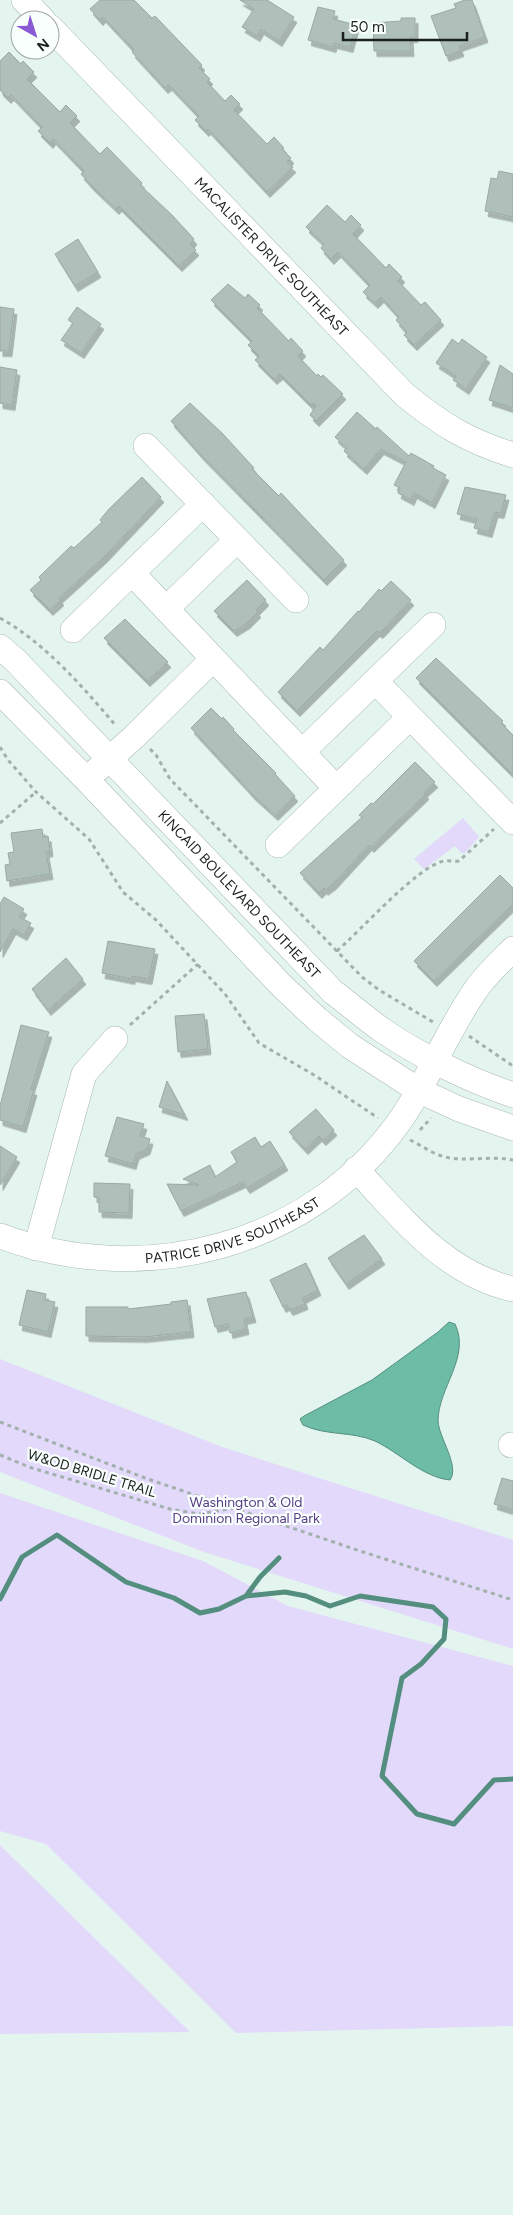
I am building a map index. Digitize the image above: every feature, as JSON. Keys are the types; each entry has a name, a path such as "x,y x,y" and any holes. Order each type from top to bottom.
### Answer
{"street":[{"path":"24,0 34,10"},
{"name":"MACALISTER DRIVE SOUTHEAST","path":"60,37 405,395 436,420 461,436 513,455"},
{"path":"146,446 296,600"},
{"path":"73,630 203,504"},
{"path":"166,609 237,540"},
{"path":"132,573 336,788"},
{"path":"302,752 433,624"},
{"name":"KINCAID BOULEVARD SOUTHEAST","path":"0,647 15,660 333,992 382,1030 435,1060 490,1087 513,1095"},
{"path":"86,780 134,737 214,659"},
{"path":"375,681 510,819"},
{"path":"0,692 275,978 317,1019 350,1046 418,1090 459,1109 513,1128"},
{"path":"278,845 410,717"},
{"name":"PATRICE DRIVE SOUTHEAST","path":"0,1236 36,1248 83,1257 114,1260 154,1259 201,1251 247,1237 290,1217 330,1191 402,1138 411,1104 477,987 513,949"},
{"path":"36,1248 84,1074 115,1039"},
{"path":"356,1170 424,1242 449,1261 475,1276 513,1289"}],"path":[{"path":"0,618 16,627 74,678 117,726 156,754 170,779 362,977 379,990 452,1030 472,1037 513,1066"},
{"path":"0,747 8,760 36,792 88,839 123,892 156,920 225,994 259,1043 351,1099 402,1138 443,1156 465,1158 500,1157 513,1160"},
{"path":"0,823 36,792"},
{"path":"337,951 372,916 421,874 443,861 459,861 510,819"},
{"path":"115,1039 198,964"},
{"path":"402,1138 429,1122"},
{"path":"0,1422 145,1478 360,1551 513,1600"},
{"name":"W&OD BRIDLE TRAIL","path":"0,1455 32,1468 170,1509 199,1514 236,1508"}],"green space":[{"path":"463,818 479,837 465,853 461,853 455,846 424,869 414,859"},
{"name":"Washington & Old Dominion Regional Park","path":"0,1359 222,1447 513,1540 513,1649 204,1552 0,1472"},
{"path":"0,1493 203,1561 288,1606 513,1666 513,2026 236,2033 46,1844 0,1831"},
{"path":"0,1845 190,2032 0,2034"}],"shaded area":[{"path":"449,1322 455,1324 459,1336 459,1348 457,1360 439,1409 438,1421 451,1460 452,1474 450,1480 421,1470 375,1441 357,1436 321,1431 303,1425 300,1419 304,1416 372,1380"}],"building":[{"path":"100,0 134,0 152,18 155,16 202,65 199,68 210,79 207,82 225,101 231,95 240,104 234,110 267,144 274,137 291,158 287,162 293,167 267,192 208,129 206,131 195,120 199,116 169,85 165,88 132,52 134,50 103,17 100,20 90,9"},
{"path":"240,0 267,0 294,17 279,41 261,29 257,36 242,27 254,9"},
{"path":"465,0 472,0 485,37 459,46 461,51 446,56 431,16 456,8 454,4"},
{"path":"318,7 335,11 333,19 356,25 350,47 334,43 333,47 308,40"},
{"path":"401,18 415,18 415,37 410,37 411,51 374,51 373,23 401,21"},
{"path":"9,52 10,60 17,60 21,64 23,61 34,72 27,79 60,112 66,105 77,116 70,123 100,154 107,147 142,183 140,185 194,239 190,244 196,250 179,266 119,206 116,209 92,186 81,174 84,171 53,139 50,143 38,131 42,127 11,95 8,98 0,90 0,61"},
{"path":"499,171 513,174 513,217 485,211 491,178 497,179"},
{"path":"327,205 345,222 351,215 361,225 353,234 386,268 389,264 402,277 398,281 421,305 425,302 441,320 414,345 404,335 407,332 396,320 399,317 381,297 375,303 363,292 370,285 338,252 331,259 321,248 324,244 306,227"},
{"path":"78,239 98,272 75,286 55,254"},
{"path":"228,284 245,298 248,294 260,305 257,308 289,341 291,338 303,351 298,356 317,376 318,374 321,377 323,375 343,394 316,421 310,415 316,406 313,403 311,405 280,374 274,379 255,360 259,356 248,345 252,341 211,300"},
{"path":"0,307 14,309 9,351 0,351"},
{"path":"77,307 101,324 81,353 61,340 73,323 68,320"},
{"path":"452,339 459,344 462,339 487,357 466,389 453,380 456,376 436,363"},
{"path":"500,365 513,374 513,408 489,400"},
{"path":"0,367 17,370 12,405 0,403"},
{"path":"190,403 223,434 254,468 252,469 279,496 281,493 344,560 324,580 202,456 171,421"},
{"path":"357,412 409,456 411,453 446,475 432,503 414,493 411,500 398,493 400,488 394,485 406,462 381,449 364,469 344,451 347,448 335,437"},
{"path":"142,477 161,497 104,557 59,598 61,600 50,610 30,590 41,580 39,577 71,546 74,548 102,522 100,520 109,509"},
{"path":"465,487 506,495 501,513 495,512 489,532 474,528 477,519 457,514"},
{"path":"247,580 266,600 247,623 234,631 214,611"},
{"path":"391,581 411,600 380,633 377,631 297,711 278,692 320,647 323,650 379,589 381,591"},
{"path":"125,619 168,662 147,681 104,638"},
{"path":"436,658 503,721 501,723 513,735 513,775 416,678"},
{"path":"211,708 222,719 223,717 295,796 275,815 253,795 191,728"},
{"path":"415,762 435,782 424,792 426,794 371,847 369,845 333,884 325,890 324,888 319,893 300,873 362,817 359,815 371,803 373,804"},
{"path":"42,829 43,837 48,836 50,851 46,852 50,874 7,881 5,865 10,864 8,853 14,852 11,833"},
{"path":"500,875 513,888 513,904 434,981 414,961"},
{"path":"4,897 24,909 19,917 31,923 24,935 13,929 0,952 0,904"},
{"path":"108,941 155,949 149,979 132,976 132,979 102,973"},
{"path":"66,958 83,979 48,1010 32,989"},
{"path":"204,1014 208,1049 178,1052 175,1016"},
{"path":"21,1025 49,1032 31,1089 34,1090 23,1127 0,1120 0,1106"},
{"path":"167,1081 185,1115 159,1107"},
{"path":"316,1109 334,1130 323,1140 319,1136 305,1149 289,1132"},
{"path":"117,1117 144,1124 140,1136 150,1139 147,1149 136,1154 133,1164 105,1156"},
{"path":"255,1137 261,1147 270,1141 285,1165 247,1188 243,1182 181,1211 167,1184 199,1185 183,1179 210,1165 215,1177 237,1162 231,1152"},
{"path":"0,1146 17,1157 0,1185"},
{"path":"94,1183 130,1184 129,1213 99,1212 99,1198 94,1197"},
{"path":"364,1235 382,1259 346,1284 328,1258"},
{"path":"306,1263 318,1290 303,1298 305,1304 290,1310 287,1305 283,1307 270,1280"},
{"path":"27,1290 46,1294 45,1300 55,1302 48,1332 19,1325"},
{"path":"246,1292 253,1317 244,1319 246,1329 230,1333 228,1324 215,1327 207,1299"},
{"path":"187,1300 191,1332 144,1337 86,1336 86,1307 128,1307 128,1309 171,1304 171,1302"},
{"path":"502,1478 513,1481 513,1510 494,1504"}],"waterway":[{"path":"0,1599 22,1557 57,1535 126,1582 174,1598 200,1613 219,1609 246,1596 285,1592 306,1596 330,1606 360,1596 433,1607 446,1619 444,1639 421,1664 402,1678 382,1776 417,1814 454,1824 494,1780 513,1779"},
{"path":"246,1596 260,1577 279,1558"}]}
